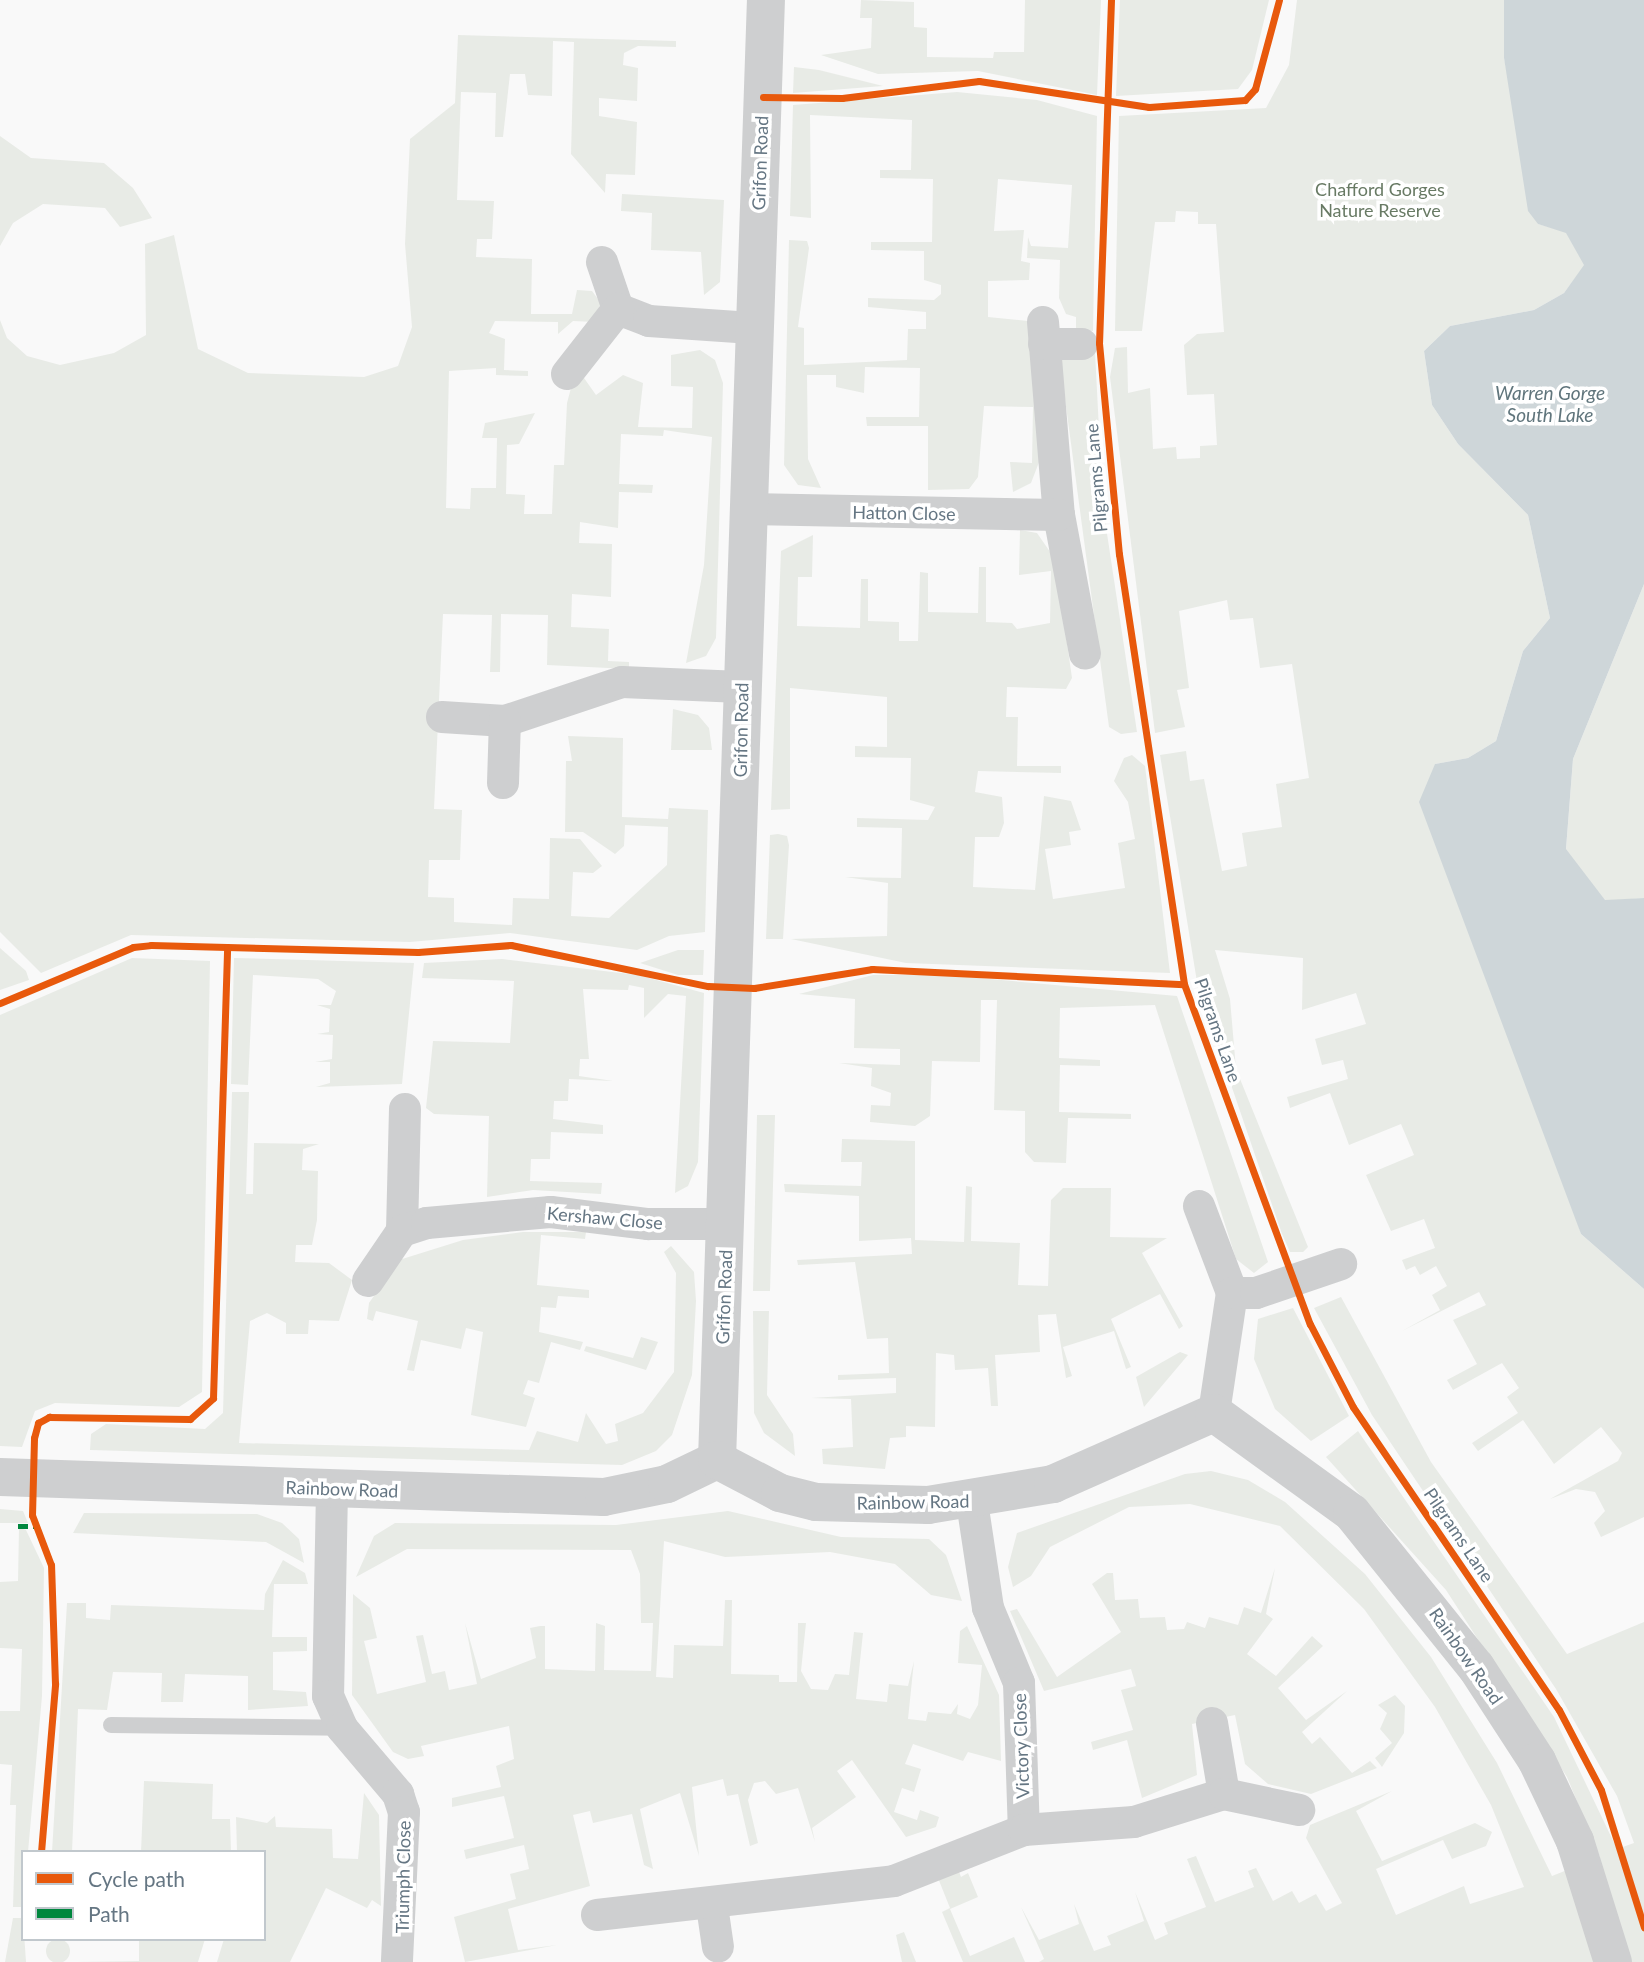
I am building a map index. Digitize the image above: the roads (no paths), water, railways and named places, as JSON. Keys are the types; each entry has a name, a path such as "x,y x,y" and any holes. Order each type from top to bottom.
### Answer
{"street":[{"name":"Grifon Road","path":"717,1460 752,328 766,0"},
{"path":"602,262 618,309"},
{"path":"618,309 649,321 752,328"},
{"path":"567,373 618,309"},
{"path":"1082,344 1043,333 1059,515 1085,654"},
{"name":"Hatton Close","path":"748,509 1059,515"},
{"path":"442,717 505,721 622,682 741,687"},
{"path":"503,783 505,721"},
{"path":"368,1281 402,1231 405,1109"},
{"path":"1199,1206 1232,1293 1214,1413"},
{"name":"Kershaw Close","path":"402,1231 551,1212 648,1224 726,1224"},
{"path":"1232,1293 1256,1293 1340,1264"},
{"name":"Rainbow Road","path":"0,1477 332,1490 612,1497 667,1483 717,1460 780,1493 816,1502 972,1502 1084,1473 1214,1413 1352,1513 1468,1656 1537,1761 1569,1829 1612,1962"},
{"name":"Triumph Close","path":"332,1490 328,1696 342,1728 398,1794 404,1812 397,1962"},
{"name":"Victory Close","path":"972,1502 988,1608 1019,1683 1024,1830"},
{"path":"1212,1723 1224,1794"},
{"path":"597,1915 712,1906 894,1881 1024,1830 1134,1822 1224,1794 1299,1810"},
{"path":"712,1906 718,1947"}],"lane":[{"path":"111,1725 342,1728"}],"water":[{"name":"Warren Gorge South Lake","path":"1504,0 1644,0 1644,584 1573,759 1566,849 1605,900 1644,898 1644,1289 1581,1234 1419,802 1435,764 1468,758 1496,741 1523,651 1550,618 1528,515 1458,444 1432,405 1424,351 1450,326 1534,310 1564,293 1584,265 1566,233 1538,224 1528,211 1504,58"}],"park label":[{"name":"Chafford Gorges Nature Reserve","path":"1380,200"}]}
